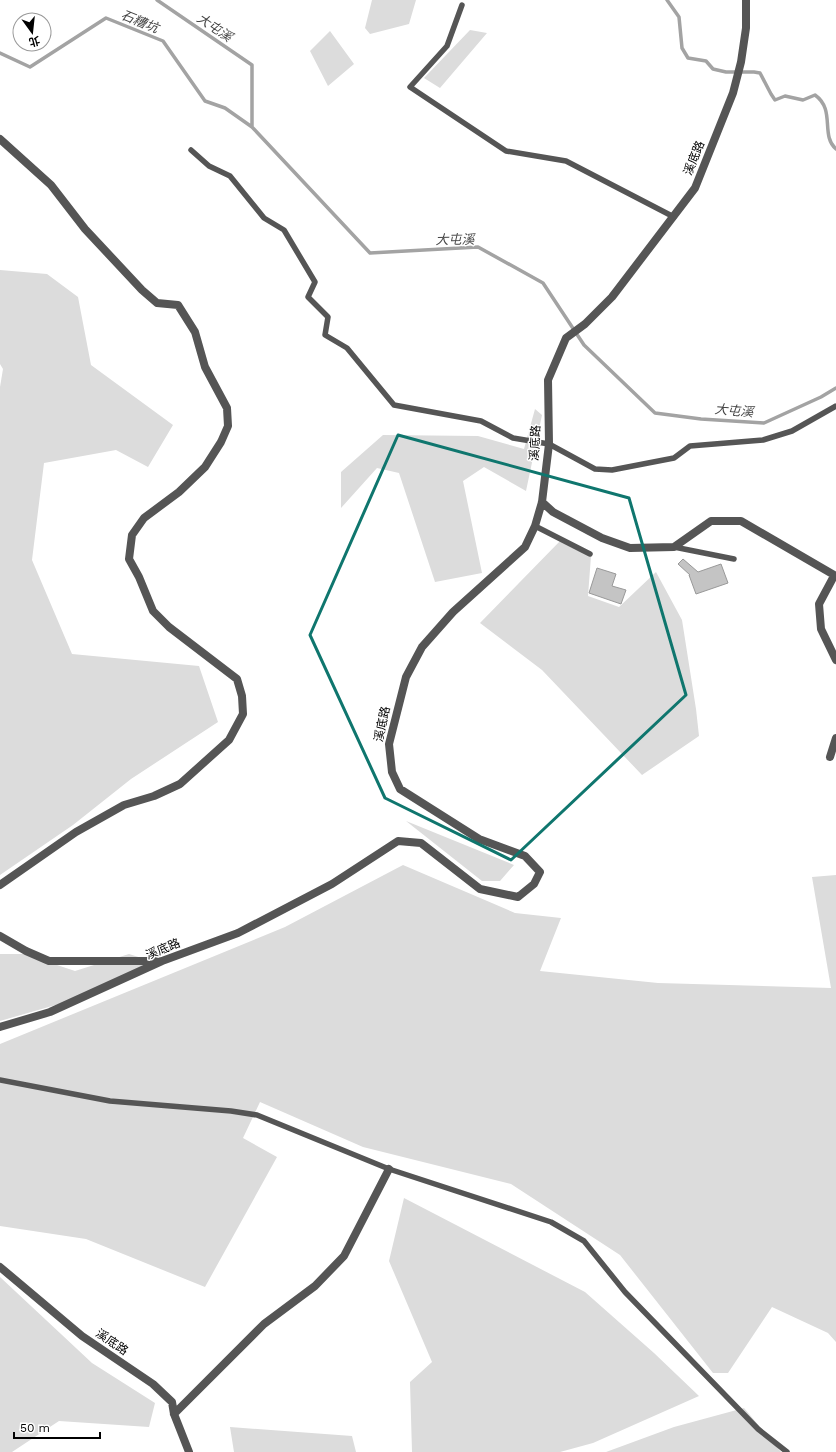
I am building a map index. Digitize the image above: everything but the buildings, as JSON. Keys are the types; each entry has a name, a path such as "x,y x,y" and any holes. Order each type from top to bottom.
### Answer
{"street":[{"name":"溪底路","path":"0,1027 50,1012 162,961 238,933 332,884 398,841 421,843 480,889 518,897 534,884 540,872 525,856 479,839 400,789 392,772 388,744 406,677 422,647 453,612 525,547 535,526 542,502 549,444 548,380 566,338 585,324 612,297 695,188 737,80 741,64 746,28 746,0"},
{"path":"0,138 51,185 85,229 142,290 157,303 178,305 195,332 205,367 227,408 228,426 221,442 205,467 179,492 144,518 132,535 129,559 139,577 153,611 169,627 237,679 242,696 243,714 229,740 180,784 154,796 124,805 76,832 0,885"},
{"path":"542,502 553,512 602,538 630,548 674,547 711,521 741,521 835,576 819,604 821,629 836,660"},
{"path":"830,756 836,738"},
{"path":"0,936 26,951 49,961 162,961"},
{"path":"174,1414 264,1324 315,1286 344,1256 389,1169"},
{"name":"溪底路","path":"0,1267 82,1336 153,1384 172,1402 174,1414 189,1452"}],"lane":[{"path":"462,5 447,46 410,87 506,151 566,162 674,217"},
{"path":"191,150 209,166 230,176 264,218 284,230 315,282 308,297 328,318 325,335 347,348 394,405 481,421 514,438 549,444 596,469 612,470 674,458 690,446 763,440 792,431 836,406"},
{"path":"535,526 590,554"},
{"path":"674,547 734,558"},
{"path":"0,1080 110,1101 231,1111 257,1115 389,1169 551,1222 584,1241 625,1292 758,1429 787,1452"}],"highlighted area":[{"path":"398,435 629,498 686,695 511,860 385,798 310,635"}],"shaded area":[{"path":"372,0 416,0 409,24 370,34 365,28"},
{"path":"470,30 487,33 440,88 424,78"},
{"path":"330,31 354,64 328,86 310,51"},
{"path":"0,270 47,274 78,297 91,365 173,425 148,467 116,450 44,463 32,560 72,654 199,666 218,722 131,779 73,825 0,875 0,387 3,369 0,364"},
{"path":"535,409 542,415 526,491 484,467 463,481 482,573 435,582 399,473 377,468 341,508 341,472 383,435 478,436 524,449"},
{"path":"560,541 591,556 588,596 619,607 656,572 682,620 699,736 642,775 542,670 480,623"},
{"path":"406,821 514,865 500,881 482,881"},
{"path":"403,865 515,913 561,918 540,971 658,983 831,988 812,877 836,875 836,1342 828,1333 772,1307 728,1373 713,1373 620,1255 511,1184 363,1147 260,1102 243,1138 277,1157 205,1287 86,1239 0,1226 0,1044 285,927"},
{"path":"0,954 24,954 75,971 129,954 154,962 66,1002 0,1021"},
{"path":"404,1198 585,1292 654,1353 699,1396 593,1443 560,1452 412,1452 410,1382 432,1362 389,1261"},
{"path":"0,1277 92,1363 155,1403 149,1427 59,1421 12,1452 0,1452"},
{"path":"744,1408 781,1452 606,1452 674,1427"},
{"path":"230,1427 352,1436 356,1452 234,1452"}],"waterway":[{"name":"大屯溪","path":"157,0 252,65 252,127 370,253 478,247 543,283 584,345 655,413 701,419 764,423 821,397 836,388"},
{"path":"667,0 679,17 682,48 688,58 706,61 713,69 726,72 760,73 775,100 785,96 803,100 815,95 825,108 829,137 831,143 836,149"},
{"name":"石糟坑","path":"0,53 30,67 106,18 163,41 205,101 225,108 252,127"}]}
